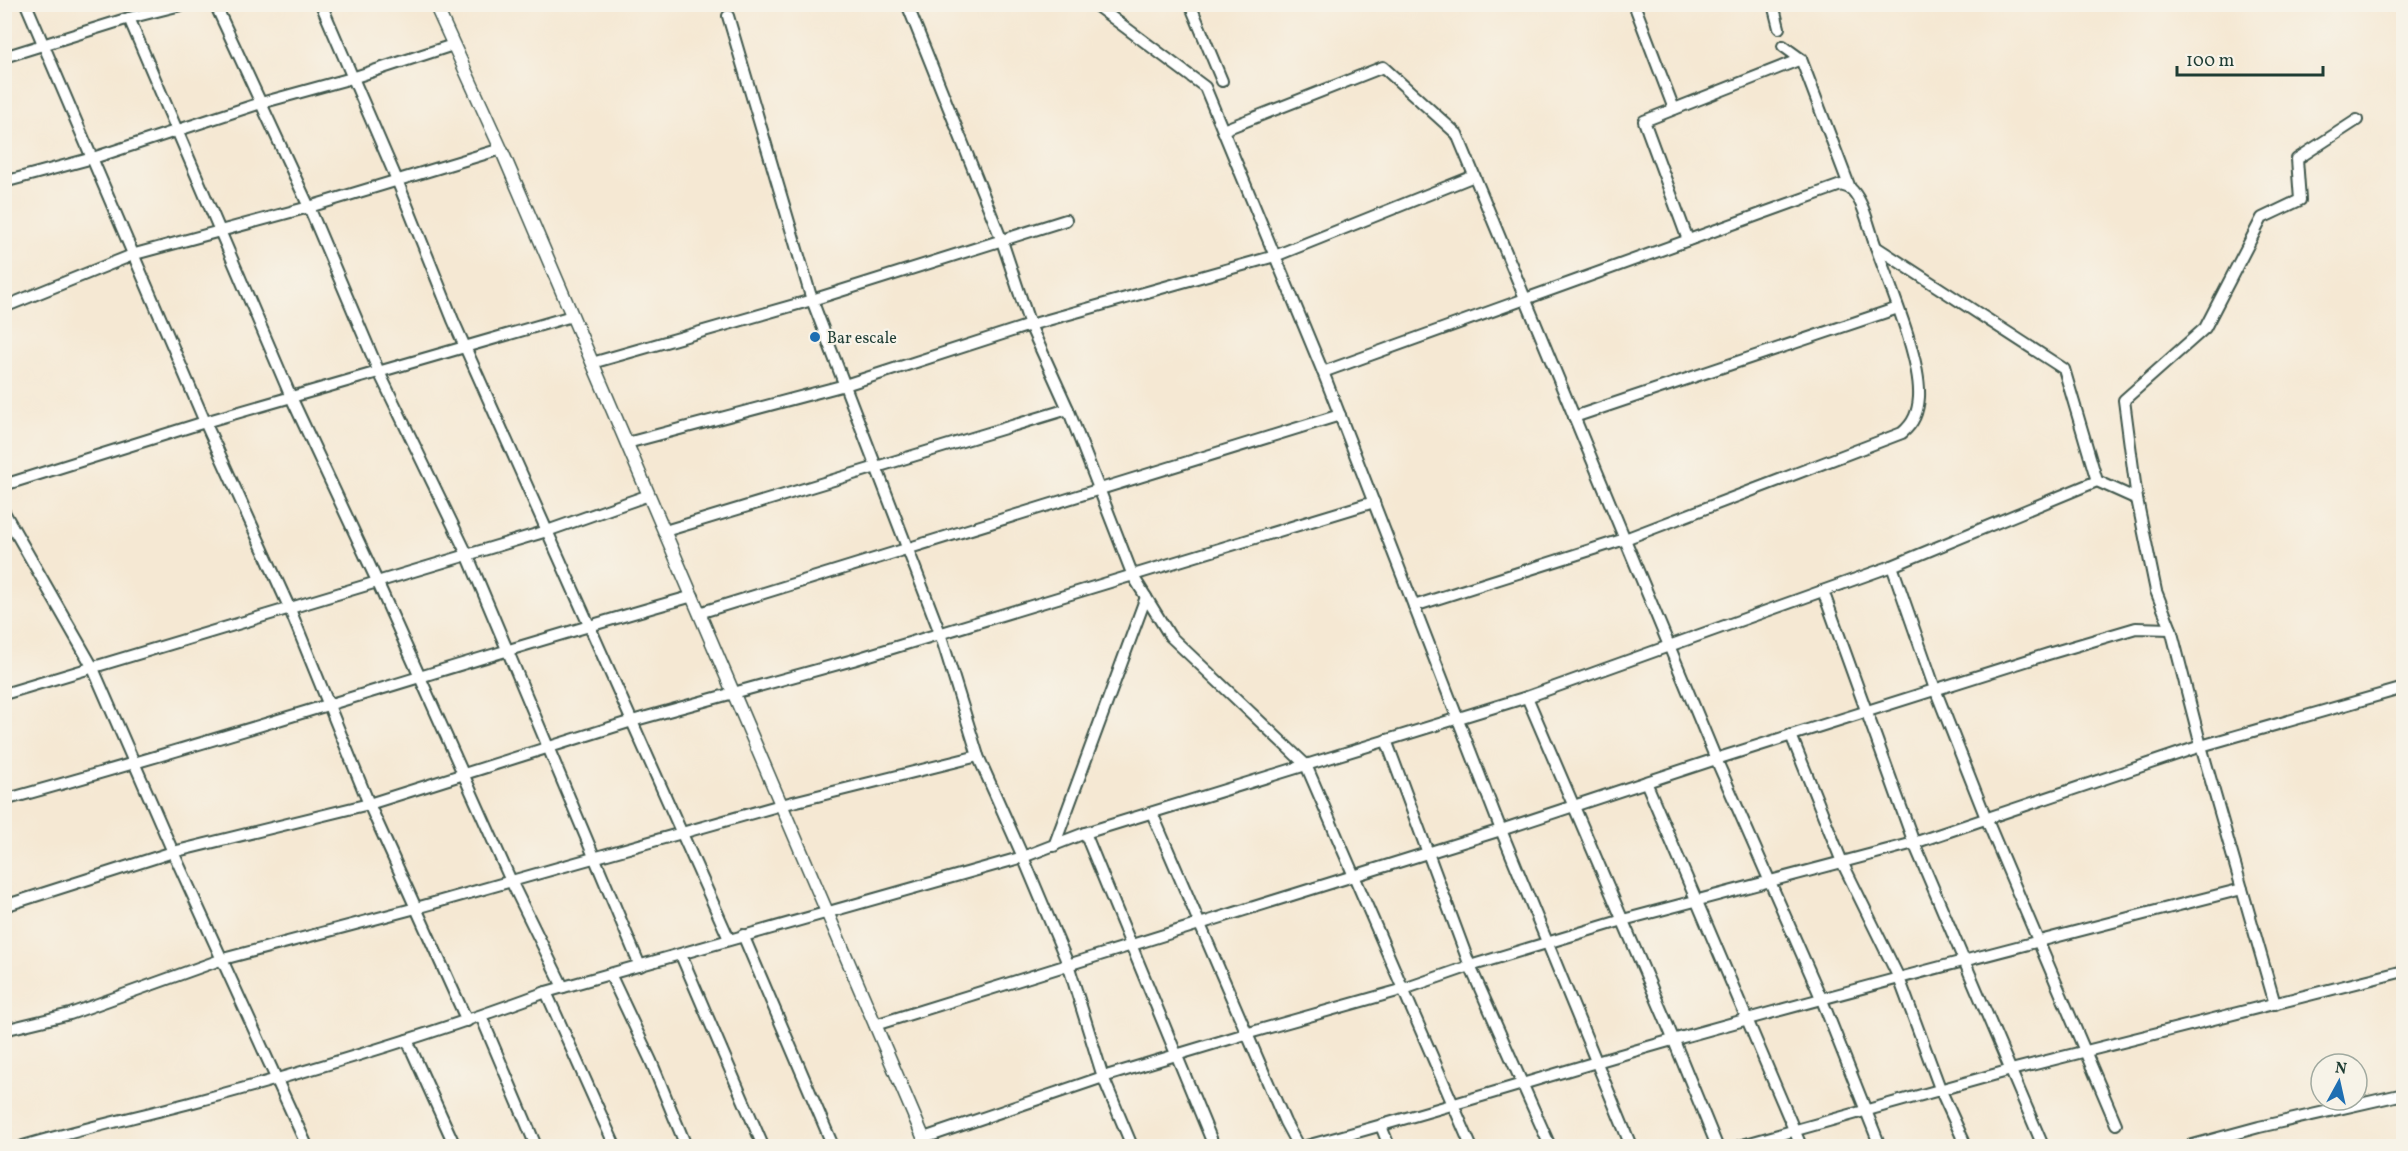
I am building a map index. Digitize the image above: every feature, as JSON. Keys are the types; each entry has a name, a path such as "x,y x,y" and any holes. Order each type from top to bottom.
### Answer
{"street":[{"path":"26,4 206,422 289,607 369,804 467,1021"},
{"path":"4,57 129,18 184,4"},
{"path":"215,4 309,207 379,372 467,554 640,966"},
{"path":"321,4 397,180 465,347 729,939"},
{"path":"435,4 501,149 926,1142 1103,1077 1401,990 1470,966 1623,920 1914,843 2201,746 2403,688"},
{"path":"907,4 1002,240 1030,325 1068,409 1133,576 1170,636 1306,765 1470,1146"},
{"path":"1094,4 1205,87 1323,372 1501,830 1631,1146"},
{"path":"1190,4 1222,81"},
{"path":"1634,4 1674,109"},
{"path":"1773,4 1779,28"},
{"path":"728,15 812,300 940,633 978,756 1068,964 1103,1077 1132,1146"},
{"path":"129,18 291,397 377,581 511,881 563,987"},
{"path":"4,182 93,158 261,103 352,78 453,45"},
{"path":"1783,46 1801,59 1850,188"},
{"path":"1688,240 1644,121 1801,59"},
{"path":"1222,130 1383,67 1457,134 1716,759 1822,1000 1880,1146"},
{"path":"2275,1004 2201,746 2171,629 2156,591 2137,499 2124,400 2205,328 2262,218 2300,200 2297,159 2357,120"},
{"path":"4,307 135,254 309,207 501,149"},
{"path":"627,442 845,385 1030,325 1275,256 1474,176"},
{"path":"1323,372 1841,185 1855,192 1898,309 1917,371 1919,395 1917,414 1910,426 1902,433 1625,539 1414,606"},
{"path":"592,363 812,300 1066,220"},
{"path":"1876,248 2064,369 2097,481"},
{"path":"1574,417 1898,309"},
{"path":"4,485 206,422 572,316"},
{"path":"664,531 1068,409"},
{"path":"699,613 1340,415"},
{"path":"23,1146 407,1040 546,992 1023,857 1085,834 1527,697 1892,566 2097,481 2137,499"},
{"path":"4,694 547,531 649,495"},
{"path":"4,906 173,852 369,804 632,721 732,691 853,660 1374,502"},
{"path":"4,512 92,666 173,852 307,1146"},
{"path":"1892,566 1935,689 1986,818 2116,1124"},
{"path":"1822,591 1914,843 2043,1146"},
{"path":"4,800 135,764 419,675 693,596"},
{"path":"1054,846 1146,597"},
{"path":"875,1025 1501,830 1935,689 2136,628 2171,629"},
{"path":"1527,697 1717,1146"},
{"path":"1791,735 1842,862 1899,978 1941,1091 1966,1146"},
{"path":"1386,740 1470,966 1550,1146"},
{"path":"4,1030 70,1014 223,959 416,908 781,805 978,756"},
{"path":"1646,782 1695,902 1801,1146"},
{"path":"1152,813 1249,1033 1285,1122 1298,1146"},
{"path":"1085,834 1214,1146"},
{"path":"1306,1146 1899,978 2242,889"},
{"path":"743,935 833,1146"},
{"path":"681,955 763,1146"},
{"path":"1739,1146 2011,1070 2087,1053 2403,971"},
{"path":"610,974 651,1061 686,1146"},
{"path":"546,992 615,1146"},
{"path":"481,1016 536,1146"},
{"path":"407,1040 455,1146"},
{"path":"2189,1146 2259,1127 2403,1094"},
{"path":"1382,1126 1389,1146"}],"place":[{"name":"Bar escale","path":"815,337"}]}
